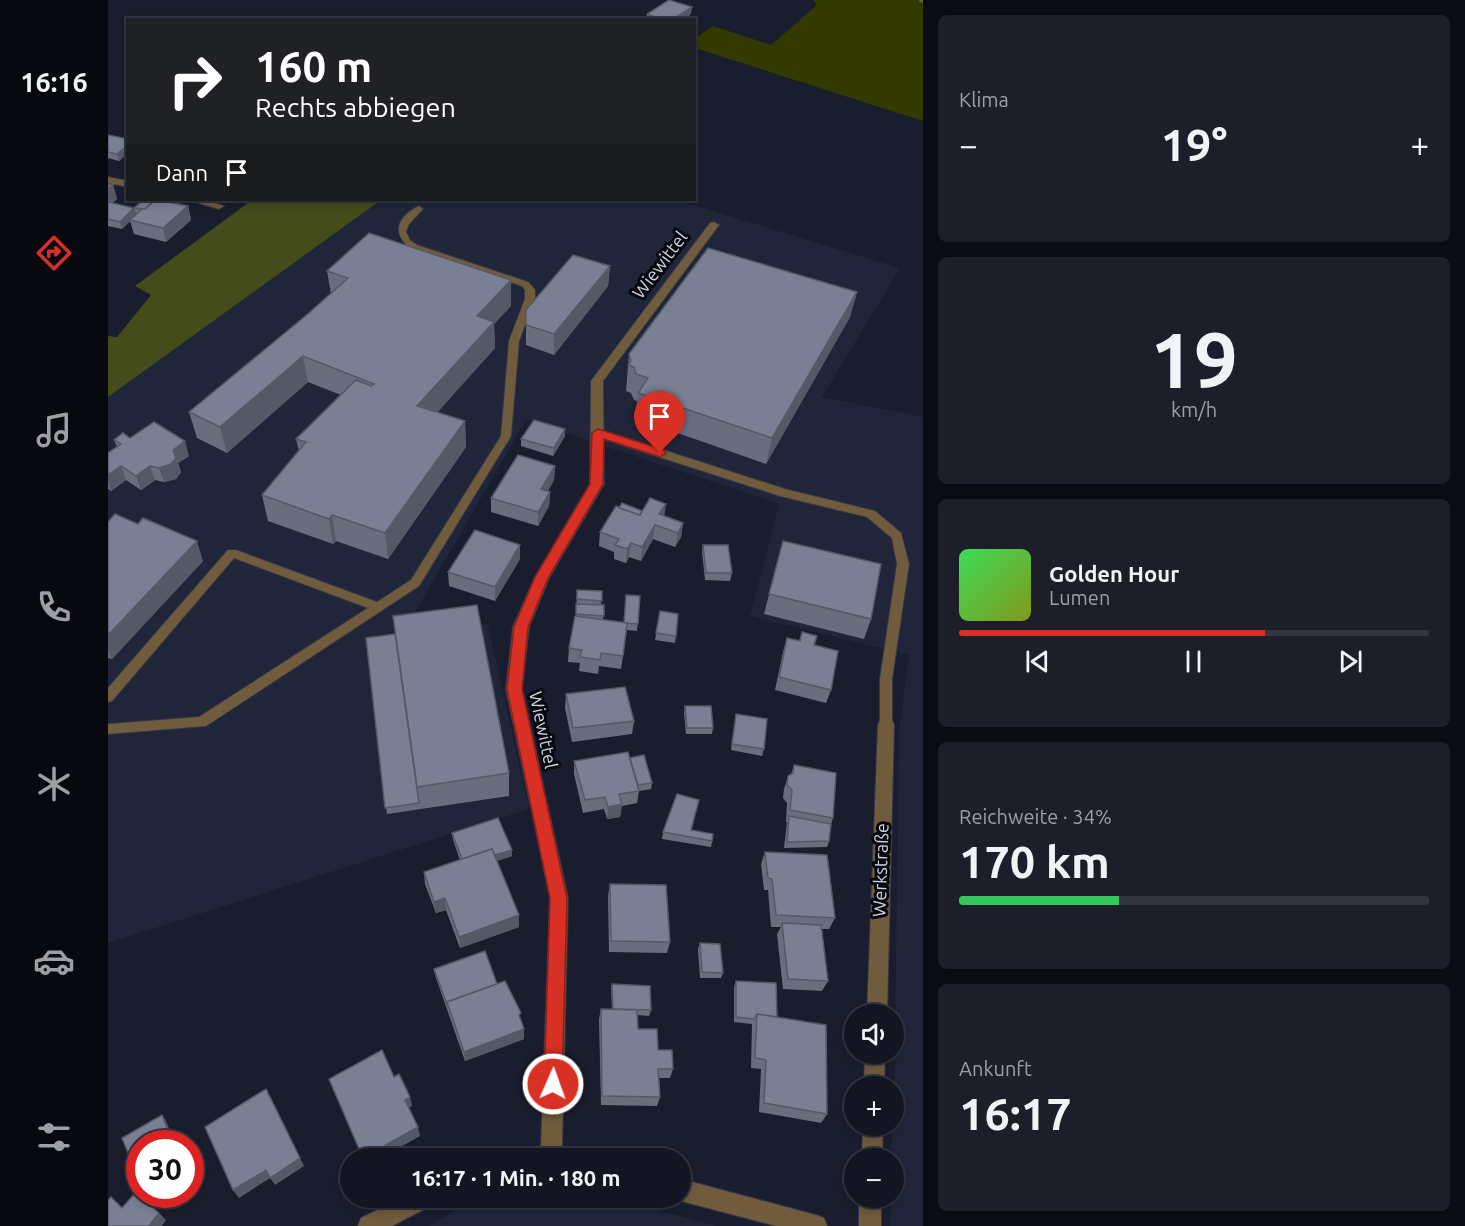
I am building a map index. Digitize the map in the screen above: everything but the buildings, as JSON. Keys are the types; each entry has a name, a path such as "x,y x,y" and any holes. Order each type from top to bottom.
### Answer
{"street":[{"path":"108,180 126,184"},
{"path":"197,201 219,206"},
{"name":"Wiewittel","path":"557,1148 559,898 514,689 521,627 542,577 597,484 597,381 714,225"},
{"name":"Werkstraße","path":"876,1004 886,725"},
{"path":"691,1193 816,1226"},
{"path":"369,1226 405,1208"},
{"path":"870,1208 870,1226"}],"lane":[{"path":"108,729 201,722 376,606 415,583 506,436 514,341 530,299 530,290 525,284 414,247 405,240 401,232 403,223 419,209"},
{"path":"598,433 784,493 871,514 897,536 903,564 886,679 886,725"},
{"path":"108,697 232,553 376,606"}],"shaded area":[{"path":"380,201 680,201 900,268 822,397 923,417 923,1226 890,1226 891,1208 904,1208 904,1148 891,1148 892,1136 904,1136 904,1076 895,1076 895,1064 904,1064 904,1004 896,1004 899,733 909,655 750,616 779,504 526,420 413,616 488,625 529,809 108,943 108,397"},
{"path":"459,1208 650,1208 717,1226 428,1226"}],"green space":[{"path":"813,0 923,0 923,121 696,48 696,38 713,26 771,45 817,5"},
{"path":"251,201 380,201 108,397 108,336 117,337 151,295 135,286"}],"route":[{"path":"553,1084 559,898 514,689 521,627 542,577 597,484 598,433 660,453"}]}
